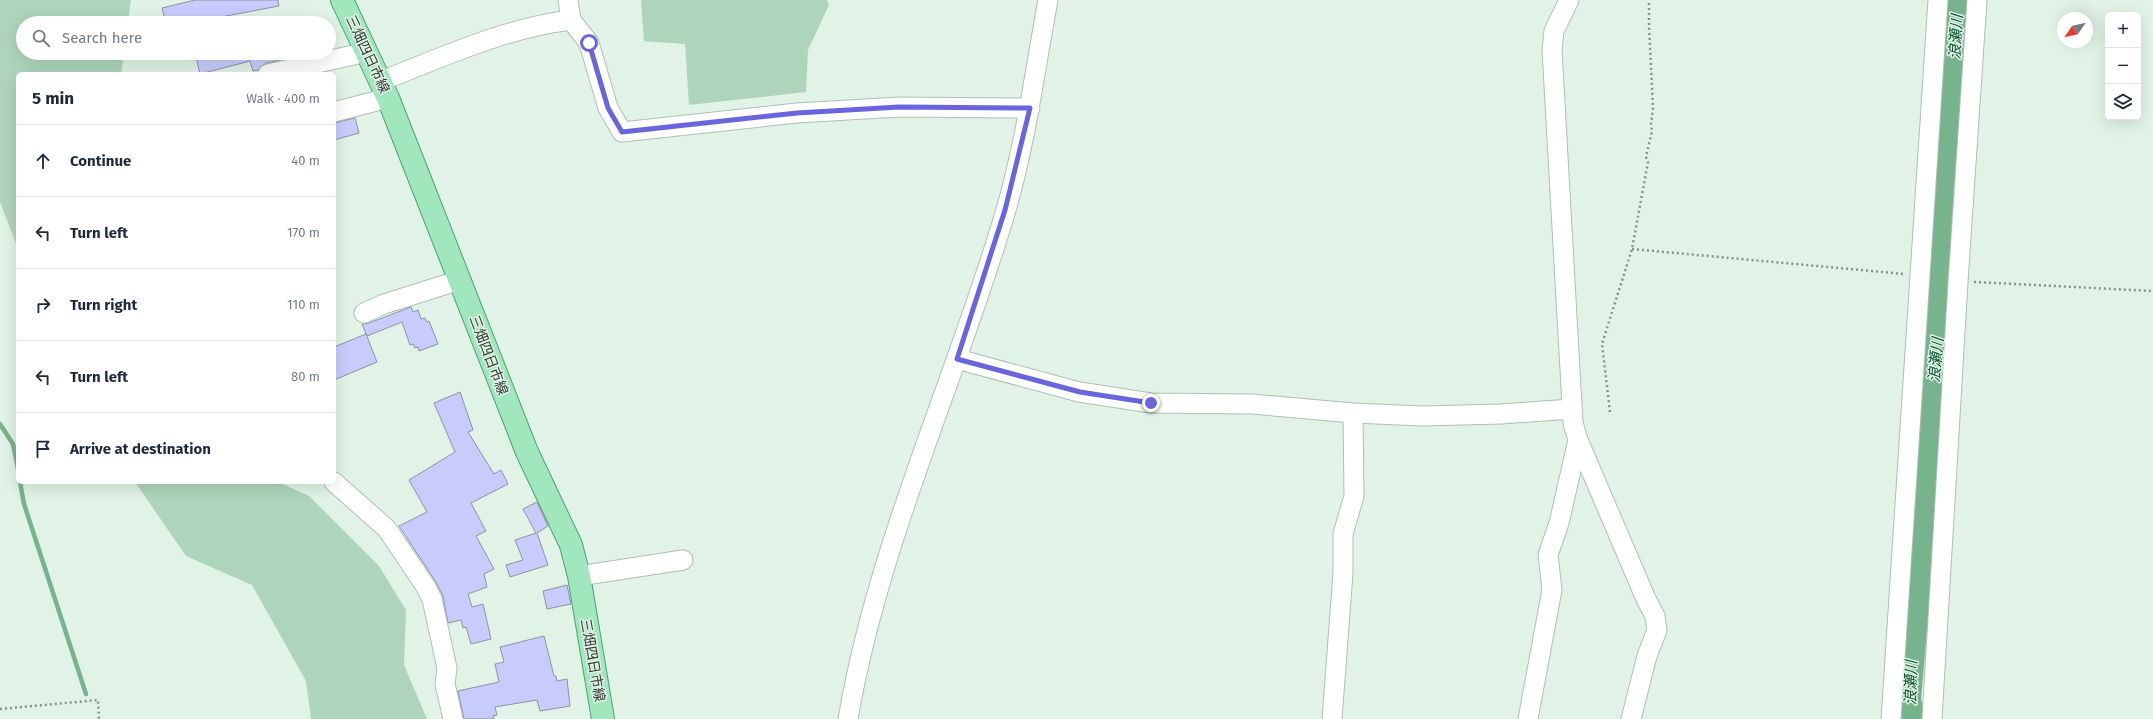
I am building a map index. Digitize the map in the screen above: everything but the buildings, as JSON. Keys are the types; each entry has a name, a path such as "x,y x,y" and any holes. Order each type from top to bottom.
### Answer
{"main road":[{"name":"三畑四日市線","path":"342,0 385,89 527,452 570,545 579,576 603,719"}],"street":[{"path":"568,0 571,20 589,43 608,108 622,132 813,112 899,107 1030,108"},
{"path":"848,719 863,649 896,532 957,359 1005,210 1030,108 1048,0"},
{"path":"1569,0 1554,31 1552,50 1573,423 1578,440 1646,599 1655,616 1656,630 1641,677 1631,719"},
{"path":"1891,719 1938,0"},
{"path":"1932,719 1958,282 1977,0"},
{"path":"336,111 495,38 549,23 571,20"},
{"path":"336,59 367,52"},
{"path":"277,72 331,60"},
{"path":"364,313 384,304 460,280"},
{"path":"957,359 1080,392 1116,399 1151,403 1185,405 1220,403 1259,404 1353,413 1423,416 1572,410"},
{"path":"1332,719 1343,573 1343,534 1354,496 1353,413"},
{"path":"1528,719 1552,590 1548,555 1559,523 1578,440"},
{"path":"336,484 387,529 426,587 432,599 447,668 445,684 453,719"},
{"path":"579,576 682,560"}],"path":[{"path":"1610,412 1602,344 1632,249 1648,162 1646,157 1652,131 1649,0"},
{"path":"1632,249 1919,275"},
{"path":"1958,282 2153,291"},
{"path":"0,709 98,700 99,719"}],"green space":[{"path":"0,0 131,0 129,16 16,16 16,60 123,60 121,72 16,72 16,244 0,202"},
{"path":"641,0 827,0 829,5 808,50 806,92 689,105 685,44 644,41"},
{"path":"136,484 282,484 309,496 379,566 406,610 404,665 427,719 311,719 306,681 252,585 186,556"}],"waterway":[{"name":"浪瀬川","path":"1912,719 1907,700 1942,287 1958,0"},
{"path":"0,424 13,444 16,459"},
{"path":"20,484 24,504 86,694"}],"route":[{"path":"589,43 608,108 622,132 797,113 899,107 1030,108 1005,210 957,359 1080,392 1116,399 1151,403"}]}
